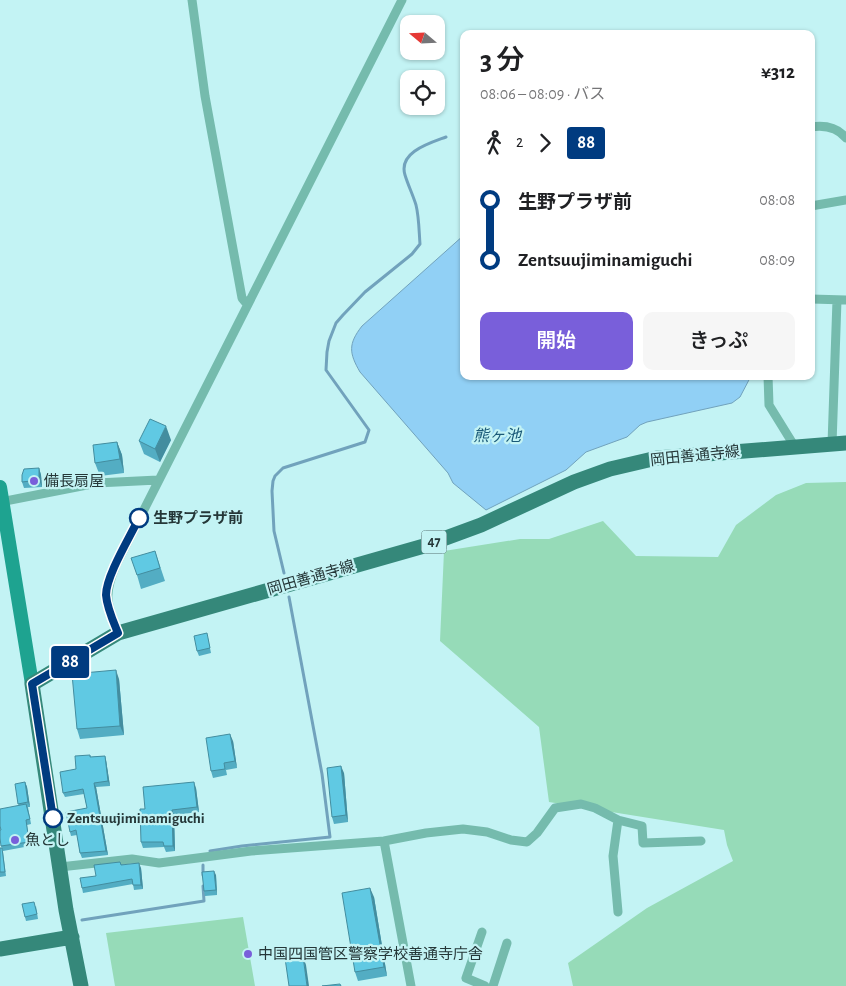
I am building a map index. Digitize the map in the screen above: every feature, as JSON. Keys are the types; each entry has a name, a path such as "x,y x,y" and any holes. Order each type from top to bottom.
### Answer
{"main road":[{"name":"岡田善通寺線","path":"32,684 118,633 426,545 481,525 574,482 610,469 657,458 839,444"},
{"path":"32,684 60,867 81,986"},
{"path":"0,949 72,937"}],"street":[{"path":"192,0 205,96 242,298 247,304"},
{"path":"118,633 108,607 106,594 109,582 158,480 402,0"},
{"path":"815,126 822,125 833,128 846,138"},
{"path":"815,205 846,200"},
{"path":"815,299 842,300 839,444"},
{"path":"768,380 769,405 795,447"},
{"path":"32,684 1,497 97,483 158,480"},
{"path":"60,867 132,859 159,863 251,851 384,841 426,833 463,829 487,832 511,840 527,842 537,833 555,808 581,804 595,808 618,820 642,826 643,843 701,841"},
{"path":"618,820 613,856 618,912"},
{"path":"384,841 411,986"},
{"path":"482,932 466,978 485,986"},
{"path":"493,986 507,943"}],"green space":[{"path":"846,482 846,986 573,986 568,963 647,908 733,861 724,830 549,802 539,727 440,641 444,551 520,539 549,539 603,521 636,556 718,557 736,525 776,495 806,483"},
{"path":"243,917 255,986 115,986 106,933"}],"water":[{"name":"熊ヶ池","path":"460,239 460,380 749,380 740,397 732,403 640,425 627,437 586,452 566,470 486,510 453,483 448,473 360,372 352,354 352,343 362,326"}],"building":[{"path":"150,419 166,426 155,449 139,441"},
{"path":"117,442 120,459 95,463 93,445"},
{"path":"39,468 39,480 22,482 24,469"},
{"path":"155,551 160,568 137,575 131,558"},
{"path":"207,633 210,648 197,651 194,636"},
{"path":"116,670 120,726 77,729 72,674"},
{"path":"230,734 235,761 224,763 225,769 211,771 206,738"},
{"path":"90,755 90,757 105,756 108,781 94,783 106,851 80,853 76,830 70,832 66,812 87,808 83,789 63,793 60,772 76,769 75,756"},
{"path":"341,766 346,815 332,817 327,768"},
{"path":"25,782 28,802 18,804 15,784"},
{"path":"194,782 197,807 172,810 173,846 164,846 163,842 141,842 140,809 145,809 143,787"},
{"path":"26,804 30,819 26,820 29,842 1,846 0,809"},
{"path":"0,848 2,848 5,872 0,872"},
{"path":"120,862 121,865 139,863 141,885 133,885 132,879 82,888 80,878 96,876 94,865"},
{"path":"214,871 216,890 204,891 202,872"},
{"path":"370,888 384,967 355,972 342,893"},
{"path":"34,902 37,914 25,917 22,904"},
{"path":"303,956 307,986 289,986 285,958"},
{"path":"340,984 341,986 322,986"}],"waterway":[{"path":"284,573 274,531 273,481 283,468 365,442 369,430 326,370 329,341 336,323 343,315 365,292 412,254 420,244 417,210 404,167 406,160 411,154 432,142 446,137"},
{"path":"210,851 330,837 322,774 289,597"},
{"path":"203,865 203,875"},
{"path":"82,920 204,901 203,886"}],"bus line":[{"name":"88","path":"53,818 32,684 118,633 108,607 106,594 116,565 139,518"}],"place":[{"name":"備長扇屋","path":"34,481"},
{"name":"生野プラザ前","path":"139,518"},
{"name":"Zentsuujiminamiguchi","path":"53,818"},
{"name":"魚とし","path":"15,840"},
{"name":"中国四国管区警察学校善通寺庁舎","path":"248,954"}]}
